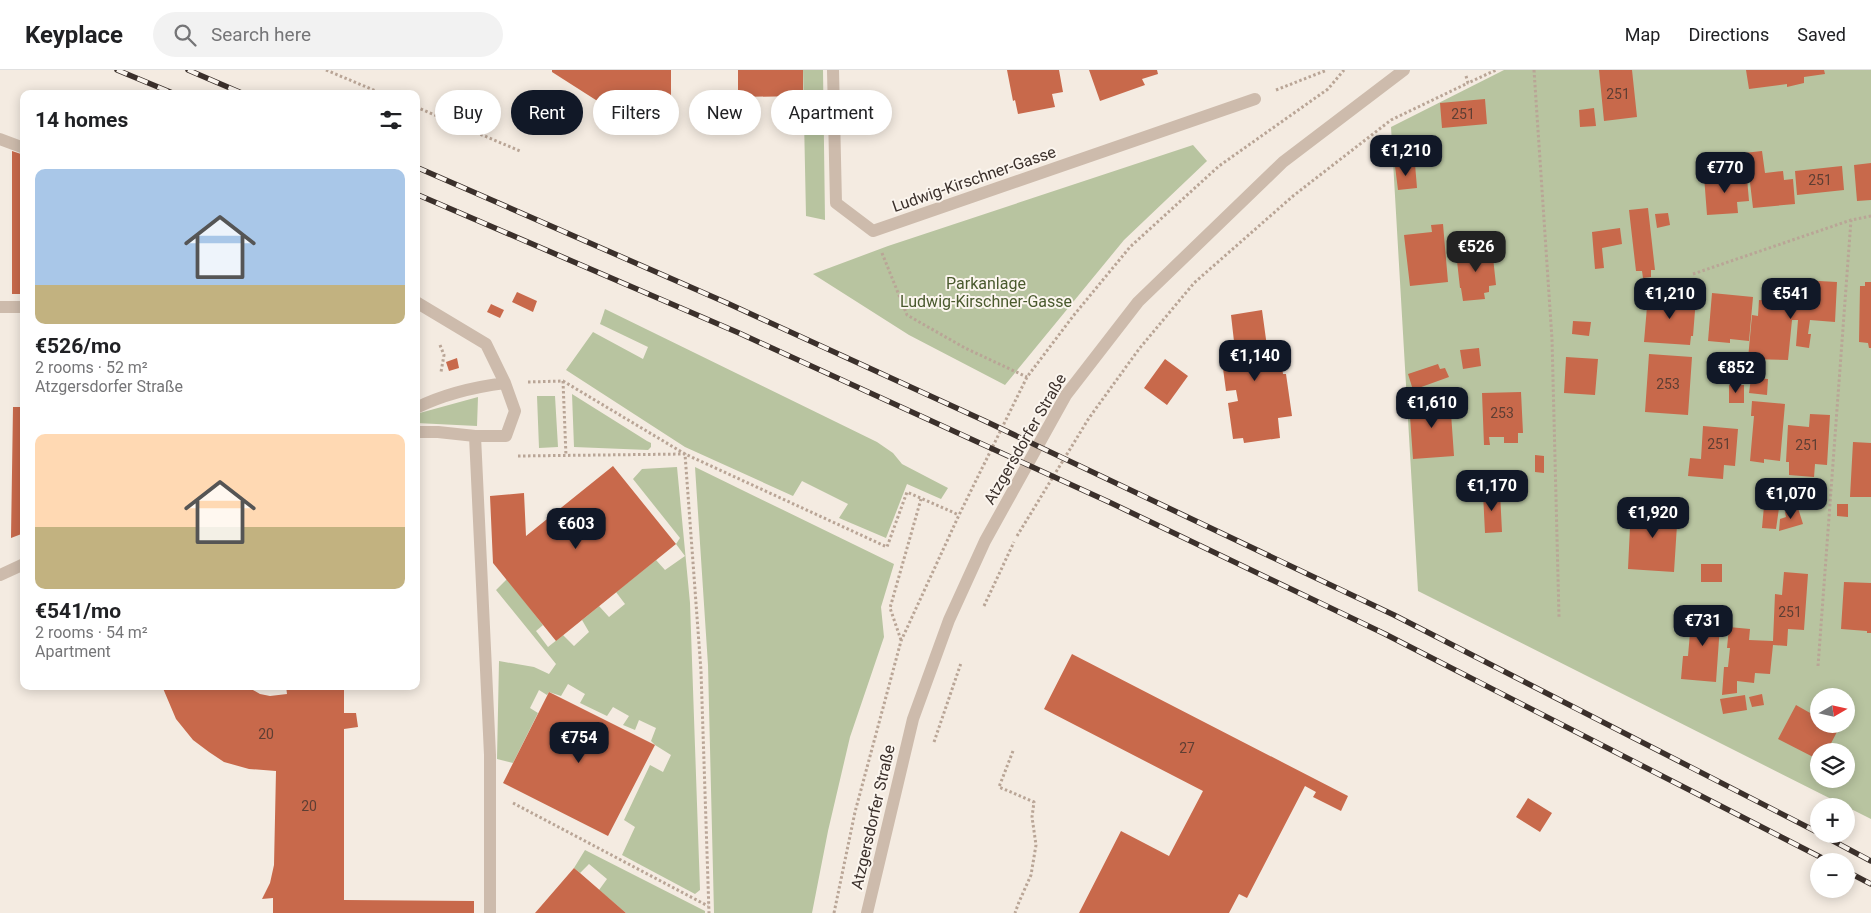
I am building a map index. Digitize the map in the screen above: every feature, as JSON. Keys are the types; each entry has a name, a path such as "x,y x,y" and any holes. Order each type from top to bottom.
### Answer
{"street":[{"path":"833,70 836,203 873,231"},
{"name":"Atzgersdorfer Straße","path":"867,913 913,719 949,620 985,541 1066,396 1138,302 1282,162 1404,70"},
{"name":"Ludwig-Kirschner-Gasse","path":"873,231 1255,99"},
{"path":"0,139 20,146"},
{"path":"420,304 486,344 505,383 515,411 506,436 420,432"},
{"path":"0,307 20,307"},
{"path":"420,406 435,398 479,386 505,383"},
{"path":"475,436 490,755 490,913"},
{"path":"0,575 20,566"}],"path":[{"path":"326,70 374,90"},
{"path":"1255,99 1326,70"},
{"path":"983,608 1015,540 1089,418 1139,349 1194,284 1293,196 1391,120 1496,70"},
{"path":"1534,70 1552,339 1559,617"},
{"path":"1466,76 1468,83"},
{"path":"420,110 520,151"},
{"path":"1694,274 1851,220 1871,216"},
{"path":"1818,666 1851,220"},
{"path":"873,231 907,315 965,348 1027,378"},
{"path":"432,340 440,345 444,355 435,398"},
{"path":"563,381 566,456"},
{"path":"505,383 563,381 685,454 887,547 908,492 959,515"},
{"path":"517,456 685,454"},
{"path":"685,454 701,671 709,913"},
{"path":"901,641 890,608 921,499"},
{"path":"932,748 962,659"},
{"path":"1012,751 999,787 1034,802 1032,817 1036,845 1032,874 1015,913"},
{"path":"490,791 709,906"}],"green space":[{"path":"803,70 823,70 823,90 803,90"},
{"path":"1504,70 1871,70 1871,819 1855,811 1855,798 1829,798 1418,591 1391,127"},
{"path":"804,135 824,135 825,220 806,216"},
{"name":"Parkanlage Ludwig-Kirschner-Gasse","path":"1193,145 1207,161 1124,240 1005,385 909,335 813,274 888,246"},
{"path":"605,309 877,442 893,453 902,464 948,488 941,499 907,484 886,538 839,518 848,504 802,481 793,496 685,447 566,370 593,332 643,359 648,347 600,324"},
{"path":"572,394 651,443 651,447 648,450 574,447"},
{"path":"537,396 555,396 558,447 539,448"},
{"path":"478,397 477,426 420,423 420,413"},
{"path":"677,467 690,603 700,890 695,894 622,855 635,827 624,820 650,765 663,772 671,755 651,741 656,728 639,720 635,730 623,725 629,716 613,707 607,716 580,703 585,694 568,684 561,696 549,692 547,695 539,690 530,708 538,713 513,763 497,759 499,661 534,667 549,674 556,664 496,590 507,579 543,625 536,631 548,647 563,635 574,646 589,632 582,620 599,606 609,617 625,604 616,592 656,560 665,570 685,556 676,544 680,538 633,479 642,469"},
{"path":"695,467 894,564 881,607 884,637 850,737 828,831 812,913 714,913 708,665"},
{"path":"585,850 705,911 705,913 626,913 599,890 607,879 589,864 580,873 574,868"}],"building":[{"path":"552,70 671,70 671,90 593,90 593,98 583,90 552,72"},
{"path":"738,70 803,70 803,90 771,90 771,96 761,97 761,90 738,90"},
{"path":"1007,70 1059,70 1063,92 1052,94 1055,107 1018,114 1015,100 1013,101"},
{"path":"1089,70 1157,70 1158,74 1142,79 1145,85 1100,101"},
{"path":"1599,70 1632,70 1637,117 1604,121"},
{"path":"1746,70 1824,70 1825,74 1804,77 1804,83 1787,87 1787,84 1749,89"},
{"path":"1485,99 1487,124 1442,128 1440,103"},
{"path":"1594,108 1596,126 1580,127 1579,110"},
{"path":"12,151 20,154 20,294 12,294"},
{"path":"1762,151 1765,173 1783,171 1784,180 1793,179 1795,204 1753,208 1749,174 1746,175 1744,153"},
{"path":"1871,163 1871,200 1857,201 1854,165"},
{"path":"1415,164 1417,188 1398,190 1395,166"},
{"path":"1842,166 1844,190 1797,195 1795,171"},
{"path":"1737,174 1737,179 1747,178 1749,201 1737,202 1738,213 1707,215 1704,176"},
{"path":"1648,208 1655,270 1651,270 1651,277 1643,278 1642,271 1636,271 1629,210"},
{"path":"1668,213 1670,225 1657,228 1655,214"},
{"path":"1443,224 1448,282 1410,286 1404,235 1432,232 1431,225"},
{"path":"1620,228 1622,244 1602,248 1604,268 1595,269 1592,232"},
{"path":"1492,248 1496,285 1489,286 1489,292 1484,293 1485,299 1463,301 1456,252"},
{"path":"1801,280 1837,282 1835,322 1810,320 1809,348 1796,346 1798,320 1792,320 1788,360 1748,359 1752,315 1758,316 1759,300 1799,302"},
{"path":"1865,282 1871,282 1871,348 1869,348 1868,343 1859,342 1860,286 1865,286"},
{"path":"517,292 537,301 533,312 512,302"},
{"path":"1712,293 1753,297 1749,341 1730,339 1730,343 1708,341"},
{"path":"1648,295 1696,298 1693,336 1691,336 1690,345 1644,342"},
{"path":"491,304 504,310 500,318 487,312"},
{"path":"1262,310 1268,354 1280,353 1283,374 1286,374 1292,416 1278,418 1280,438 1244,443 1243,438 1233,439 1228,403 1238,401 1236,390 1226,391 1222,361 1236,359 1231,315"},
{"path":"1573,321 1591,322 1589,336 1572,334"},
{"path":"1479,348 1481,366 1463,369 1460,350"},
{"path":"1649,354 1692,357 1688,415 1645,412"},
{"path":"1566,357 1598,359 1595,395 1564,393"},
{"path":"457,358 459,368 449,371 446,362"},
{"path":"1165,359 1188,376 1167,405 1144,388"},
{"path":"1438,364 1440,369 1445,368 1449,377 1413,390 1408,374"},
{"path":"1751,378 1768,379 1767,395 1749,393"},
{"path":"1729,385 1744,385 1744,403 1729,403"},
{"path":"1521,392 1523,433 1518,433 1518,443 1504,443 1504,437 1489,437 1490,445 1484,445 1482,393"},
{"path":"1450,399 1454,456 1413,459 1409,402"},
{"path":"1752,401 1785,404 1780,461 1764,459 1764,463 1750,461 1754,416 1751,416"},
{"path":"13,407 20,407 20,535 11,538"},
{"path":"1810,414 1830,415 1827,465 1815,464 1814,477 1789,475 1789,462 1786,462 1788,425 1809,427"},
{"path":"1703,426 1738,429 1735,466 1724,465 1723,479 1688,476 1690,458 1701,459"},
{"path":"1853,442 1871,443 1871,497 1850,497"},
{"path":"1535,455 1544,456 1544,473 1535,472"},
{"path":"613,466 676,544 556,641 493,563 490,496 524,493 526,536"},
{"path":"1771,488 1781,489 1780,497 1769,496"},
{"path":"1500,492 1502,532 1485,533 1483,493"},
{"path":"1837,504 1848,504 1848,517 1837,516"},
{"path":"1631,506 1678,509 1674,572 1628,569"},
{"path":"1764,506 1779,508 1776,529 1762,528"},
{"path":"1798,508 1803,524 1779,531 1780,519 1786,517 1785,512"},
{"path":"1701,564 1722,564 1722,582 1701,582"},
{"path":"1784,572 1808,574 1804,630 1788,629 1787,646 1773,645 1770,674 1755,673 1754,683 1737,681 1737,693 1722,695 1724,667 1728,667 1730,648 1727,648 1729,627 1750,629 1749,640 1773,641 1775,594 1782,595"},
{"path":"1844,582 1871,583 1871,633 1841,629"},
{"path":"1692,609 1721,611 1716,682 1681,679 1683,656 1688,656"},
{"path":"1072,654 1348,796 1341,811 1313,797 1316,792 1305,786 1247,898 1239,894 1229,913 1079,913 1121,831 1169,856 1203,791 1044,709"},
{"path":"164,690 253,690 270,696 287,694 286,690 344,690 344,713 356,713 358,727 344,729 344,900 474,901 474,913 273,913 273,898 262,899 270,883 274,865 276,771 249,769 224,762 193,740 176,719"},
{"path":"549,692 655,745 608,836 503,783"},
{"path":"1762,694 1764,705 1752,707 1749,697"},
{"path":"1745,695 1747,710 1723,714 1720,699"},
{"path":"1796,705 1810,713 1810,733 1836,733 1831,743 1810,743 1810,755 1778,739"},
{"path":"1528,798 1552,813 1540,832 1516,817"},
{"path":"574,868 580,873 626,913 535,913"}],"railway":[{"path":"117,70 165,90"},
{"path":"188,70 235,90"},
{"path":"420,169 727,303 985,421 1394,615 1810,828"},
{"path":"420,196 739,333 1109,502 1385,634 1812,853"},
{"path":"1837,843 1871,861"},
{"path":"1855,876 1871,884"}]}
